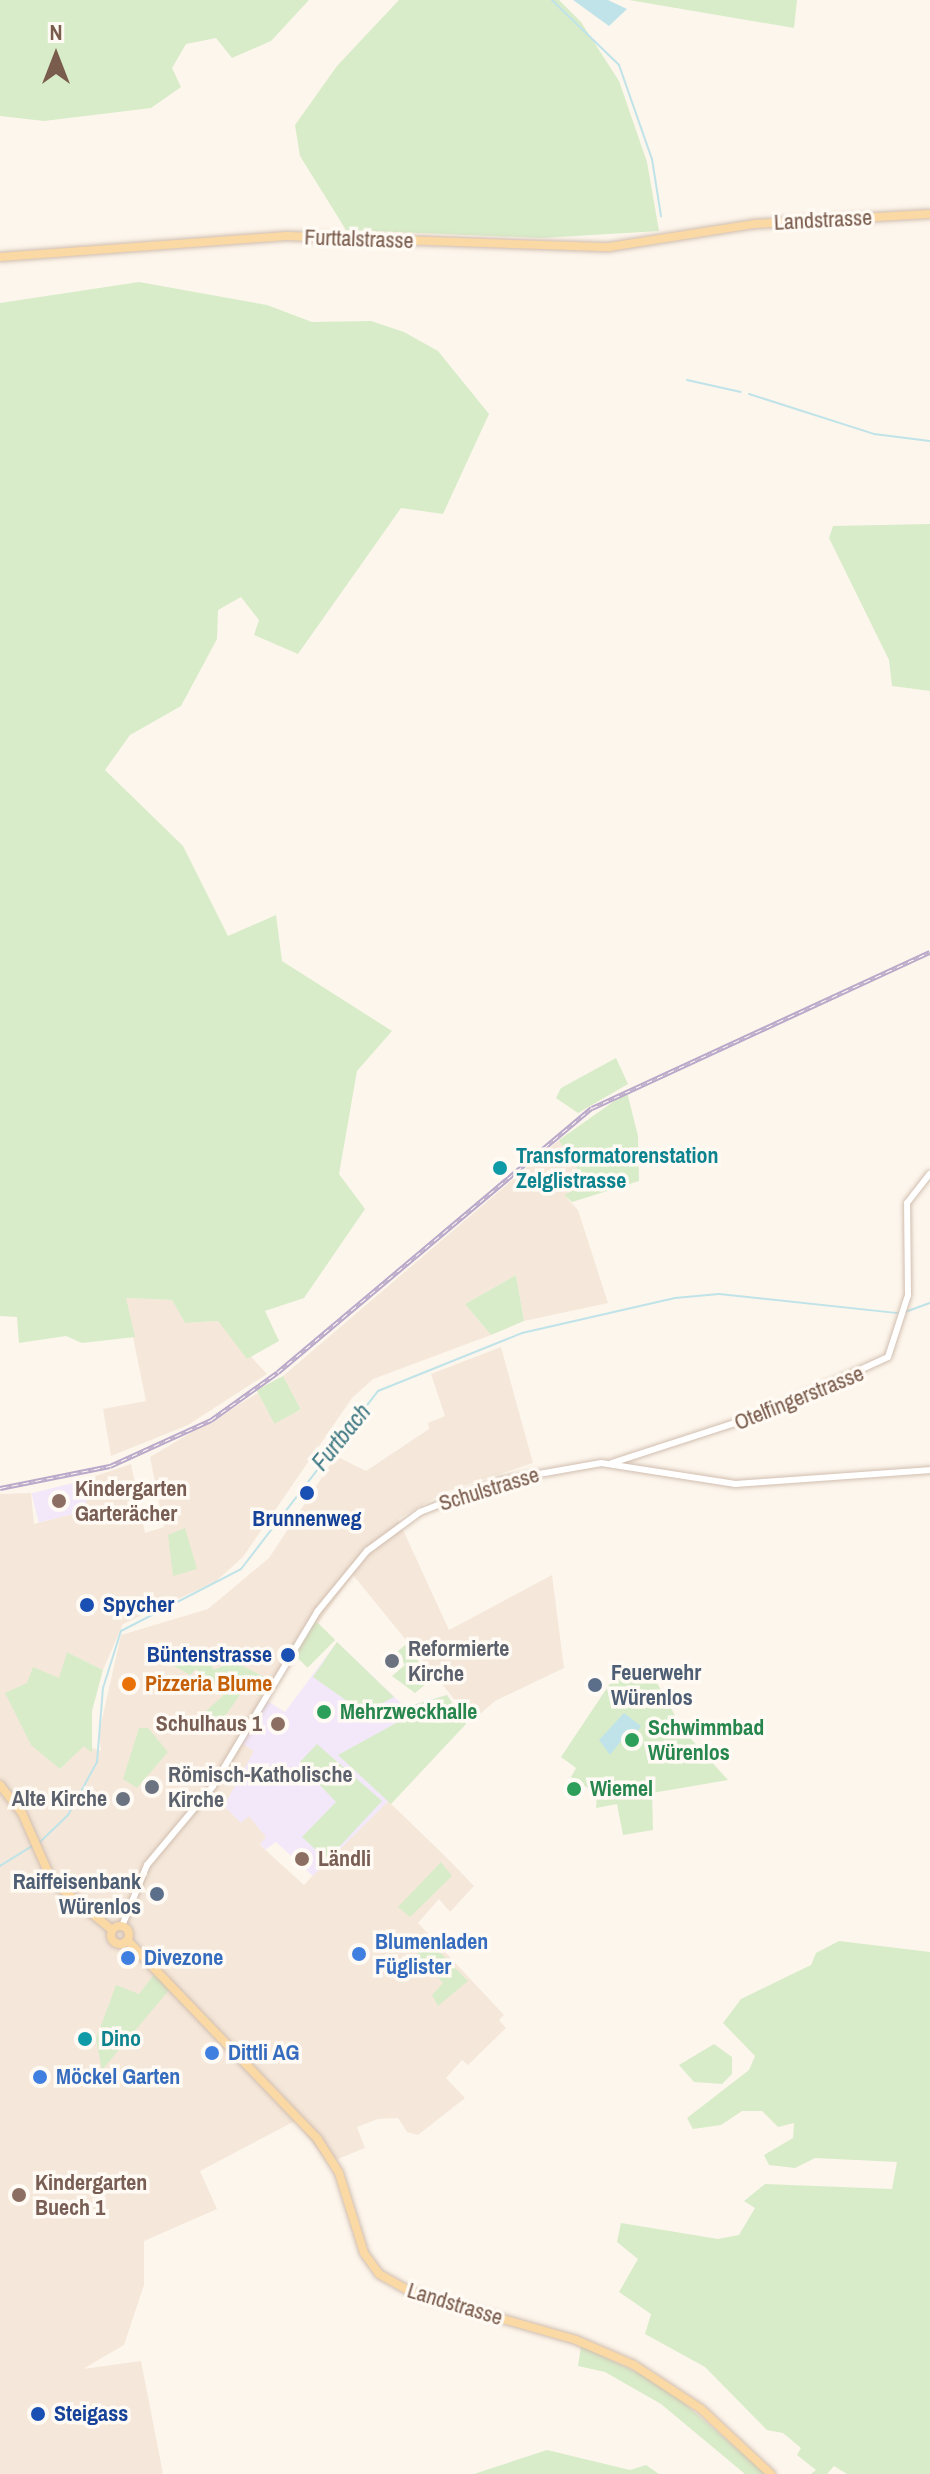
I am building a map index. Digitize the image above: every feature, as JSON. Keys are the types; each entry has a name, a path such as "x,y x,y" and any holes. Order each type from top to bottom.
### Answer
{"main road":[{"name":"Landstrasse","path":"717,230 930,214"},
{"name":"Furttalstrasse","path":"0,257 286,236 609,247 717,230"},
{"path":"0,1785 22,1813 52,1881 112,1930 114,1942 127,1940 122,1926 112,1930"},
{"name":"Landstrasse","path":"127,1940 317,2138 339,2173 364,2253 379,2274 415,2294 576,2340 634,2365 701,2409 771,2474"}],"street":[{"name":"Otelfingerstrasse","path":"612,1463 738,1424 873,1368 893,1351 905,1308 907,1203 930,1174"},
{"name":"Schulstrasse","path":"122,1926 147,1865 206,1796 288,1655 367,1551 420,1512 472,1489 612,1463 735,1484 930,1470"}],"shaded area":[{"path":"559,1140 588,1185 565,1196 578,1210 608,1303 524,1321 516,1275 465,1304 491,1335 373,1379 352,1398 243,1557 215,1582 123,1624 103,1670 67,1652 60,1769 84,1745 101,1751 99,1733 121,1635 208,1609 269,1558 336,1456 366,1471 429,1429 428,1423 445,1416 431,1374 501,1347 533,1463 445,1492 398,1519 449,1630 552,1575 564,1668 495,1701 472,1721 353,1575 267,1694 242,1743 254,1751 249,1816 267,1837 260,1845 304,1885 385,1798 474,1886 450,1912 439,1899 418,1923 504,2015 499,2020 506,2028 468,2065 462,2060 446,2078 465,2098 418,2135 407,2132 398,2118 378,2119 357,2127 365,2148 328,2163 295,2121 200,2171 217,2209 144,2241 144,2285 124,2345 83,2369 141,2361 163,2474 0,2474 0,1494 31,1493 34,1524 87,1510 81,1481 131,1464 145,1533 164,1527 150,1457 258,1393 274,1422 301,1410 283,1376"},
{"path":"125,1298 172,1300 185,1323 218,1321 267,1374 188,1425 111,1456 103,1409 146,1401"},
{"name":"Kindergarten Garterächer","path":"81,1481 88,1510 39,1522 32,1493"},
{"path":"337,1642 405,1707 447,1695 466,1724 313,1876 276,1842 265,1850 260,1844 266,1837 249,1816 241,1823 224,1806 254,1751 242,1743 266,1700 285,1712"}],"green space":[{"path":"0,0 309,0 271,41 232,58 216,38 186,44 172,68 181,87 151,108 44,121 0,116"},
{"path":"399,0 559,0 581,22 619,81 647,162 659,231 542,238 346,230 300,156 295,125 337,66"},
{"path":"629,0 797,0 794,28"},
{"path":"139,282 267,305 312,322 371,321 404,332 438,351 489,414 443,514 401,508 298,654 254,635 259,620 241,597 218,610 217,639 181,706 130,735 105,770 183,846 228,936 276,915 282,961 392,1031 357,1071 339,1174 365,1209 304,1298 265,1311 279,1341 247,1359 218,1321 185,1323 172,1300 126,1298 135,1337 82,1343 66,1336 19,1343 17,1317 0,1316 0,303"},
{"path":"930,524 930,691 892,686 889,660 829,538 833,526"},
{"path":"616,1058 628,1084 578,1113 556,1098 561,1088"},
{"path":"627,1092 638,1136 639,1181 572,1202 564,1195 587,1184 559,1140"},
{"path":"516,1275 524,1321 491,1335 465,1304"},
{"path":"283,1376 301,1410 274,1424 257,1390"},
{"path":"185,1528 197,1569 173,1576 168,1535"},
{"path":"316,1621 335,1640 308,1668 288,1649"},
{"path":"337,1642 394,1697 364,1713 313,1677"},
{"path":"405,1645 433,1678 415,1693 392,1676 405,1665 397,1652"},
{"path":"199,1646 214,1670 233,1661 268,1679 259,1696 245,1688 220,1723 205,1712 223,1696 196,1669 190,1675 169,1663"},
{"path":"67,1652 103,1670 92,1711 92,1753 84,1746 60,1769 31,1745 5,1693 27,1683 33,1667 59,1678"},
{"name":"Schwimmbad Würenlos","path":"640,1666 651,1672 683,1730 728,1780 652,1793 653,1830 623,1835 617,1804 596,1808 597,1794 571,1777 576,1768 561,1757 619,1670"},
{"path":"447,1695 466,1724 391,1804 338,1755 398,1722 400,1709"},
{"path":"139,1728 148,1728 168,1752 137,1788 123,1779"},
{"path":"317,1744 382,1801 327,1860 302,1837 336,1802 299,1763"},
{"path":"441,1862 452,1876 410,1917 398,1907"},
{"path":"839,1941 930,1952 930,2474 847,2474 834,2466 827,2474 811,2474 816,2470 797,2455 801,2448 783,2433 767,2430 705,2367 645,2334 651,2314 619,2292 638,2259 617,2242 621,2223 718,2239 739,2235 755,2208 744,2201 765,2184 892,2189 897,2162 815,2158 795,2168 769,2165 764,2155 793,2138 794,2123 778,2127 762,2111 742,2111 721,2125 693,2129 687,2118 749,2070 755,2056 723,2023 741,1999 811,1965 816,1953"},
{"path":"430,1942 468,1981 438,2006 432,1995 443,1983 417,1954"},
{"path":"156,1972 170,1989 102,2070 96,2039 116,1985 139,1994"},
{"path":"714,2044 732,2057 732,2074 722,2084 694,2082 679,2065"},
{"path":"581,2346 662,2384 766,2474 745,2474 661,2404 605,2372 578,2366"},
{"path":"547,2450 630,2470 646,2465 659,2474 474,2474"}],"water":[{"path":"573,0 608,0 627,9 609,26"},
{"path":"624,1713 641,1726 635,1735 629,1731 610,1755 599,1740"}],"waterway":[{"path":"552,0 619,65 652,159 661,216"},
{"path":"687,380 741,392"},
{"path":"749,394 874,434 930,441"},
{"name":"Furtbach","path":"40,1842 68,1815 97,1762 103,1688 121,1631 241,1569 378,1391 522,1333 675,1298 719,1294 898,1313"},
{"name":"Furtbach","path":"905,1312 930,1303"},
{"name":"Furtbach","path":"0,1866 34,1845"}],"railway":[{"path":"0,1488 110,1466 211,1420 278,1372 592,1108 930,952"}],"place":[{"name":"Transformatorenstation Zelglistrasse","path":"500,1168"},
{"name":"Brunnenweg","path":"307,1493"},
{"name":"Kindergarten Garterächer","path":"59,1501"},
{"name":"Spycher","path":"87,1605"},
{"name":"Büntenstrasse","path":"288,1655"},
{"name":"Reformierte Kirche","path":"392,1661"},
{"name":"Pizzeria Blume","path":"129,1684"},
{"name":"Feuerwehr Würenlos","path":"595,1685"},
{"name":"Mehrzweckhalle","path":"324,1712"},
{"name":"Schulhaus 1","path":"278,1724"},
{"name":"Schwimmbad Würenlos","path":"632,1740"},
{"name":"Römisch-Katholische Kirche","path":"152,1787"},
{"name":"Wiemel","path":"574,1789"},
{"name":"Alte Kirche","path":"123,1799"},
{"name":"Ländli","path":"302,1859"},
{"name":"Raiffeisenbank Würenlos","path":"157,1894"},
{"name":"Blumenladen Füglister","path":"359,1954"},
{"name":"Divezone","path":"128,1958"},
{"name":"Dino","path":"85,2039"},
{"name":"Dittli AG","path":"212,2053"},
{"name":"Möckel Garten","path":"40,2077"},
{"name":"Kindergarten Buech 1","path":"19,2195"},
{"name":"Steigass","path":"38,2414"}]}
